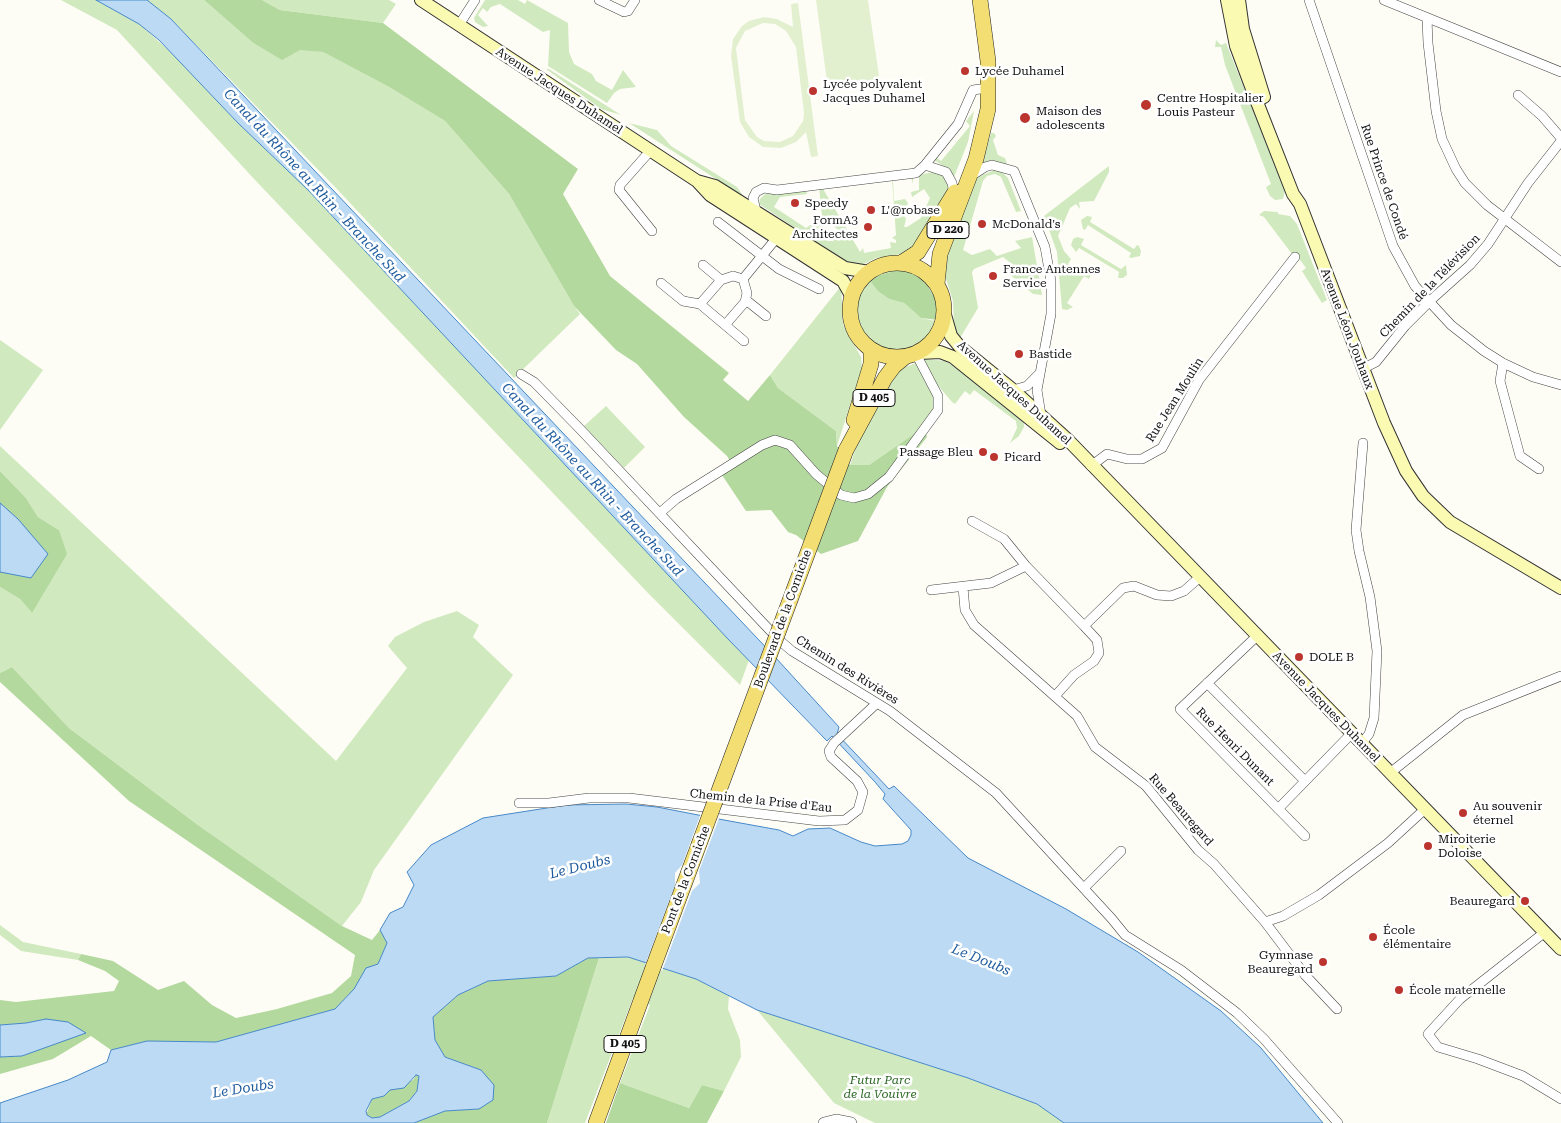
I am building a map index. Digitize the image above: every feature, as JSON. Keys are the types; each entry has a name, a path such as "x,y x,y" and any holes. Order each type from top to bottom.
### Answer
{"main road":[{"name":"Avenue Jacques Duhamel","path":"421,0 697,181 710,195 845,268 870,272"},
{"name":"D 220","path":"901,263 918,252 954,193 975,136 980,89 972,0"},
{"name":"D 220","path":"937,284 936,275 941,249 981,143 988,105 988,61 980,0"},
{"name":"Avenue Léon Jouhaux","path":"1227,0 1236,46 1293,194 1300,204 1362,369 1399,459 1411,481 1423,496 1462,530 1561,588"},
{"path":"1239,0 1243,29 1252,60 1294,179 1300,204"},
{"name":"Avenue Jacques Duhamel","path":"697,181 715,186 757,214 779,234 843,282 852,297"},
{"path":"901,263 920,268 937,284 943,297 945,315 938,335 928,347 913,355 885,356 871,350 858,337 853,326 850,309 852,297 858,283 870,272 883,265 901,263"},
{"name":"Avenue Jacques Duhamel","path":"945,315 951,336 960,347 1014,390 1038,418"},
{"name":"Boulevard de la Corniche","path":"718,794 847,447 871,364 871,350"},
{"name":"Avenue Jacques Duhamel","path":"913,355 940,352 953,357 1038,418 1091,466 1561,948"},
{"name":"Boulevard de la Corniche","path":"847,447 890,370 913,355"},
{"name":"Pont de la Corniche","path":"596,1123 718,794"}],"street":[{"path":"459,25 475,0"},
{"path":"599,0 624,12 630,8 635,0"},
{"name":"Rue Prince de Condé","path":"1309,0 1393,246 1415,286 1467,339 1503,363 1534,377 1561,385"},
{"path":"1384,0 1561,72"},
{"path":"1427,18 1436,111 1448,154 1465,184 1561,262"},
{"path":"757,214 753,207 753,198 756,192 764,188 777,190 916,173 925,165 958,124 973,90 980,89"},
{"path":"1518,95 1542,116 1561,139"},
{"name":"Chemin de la Télévision","path":"1362,369 1376,362 1405,326 1470,265 1488,244 1534,174 1561,139"},
{"path":"650,150 620,185 618,190 652,231"},
{"path":"925,165 946,172 952,183 954,193"},
{"path":"968,178 979,170 992,166 1014,171 1039,232 1050,272 1050,328 1039,374 1038,418"},
{"path":"718,222 779,269 819,289"},
{"path":"743,279 779,234"},
{"name":"Rue Jean Moulin","path":"1091,466 1107,454 1126,459 1142,459 1162,448 1199,380 1295,257"},
{"path":"703,265 721,280"},
{"path":"700,304 721,280 733,276 743,279 748,290 746,300 726,325"},
{"path":"661,283 683,301 700,304 744,341"},
{"path":"746,300 766,316"},
{"path":"661,512 676,499 762,445 775,440 790,445 816,474 841,495 854,498 868,494 888,477 938,410 938,396 913,355"},
{"path":"1503,363 1500,381 1520,456 1539,469"},
{"name":"Chemin des Rivières","path":"521,374 534,382 661,512 785,646 890,711 996,793 1125,935 1181,970 1230,1006 1264,1039 1338,1123"},
{"path":"1014,390 1027,386 1039,374"},
{"path":"1362,443 1356,530 1370,596 1377,651 1374,718 1369,734 1362,743"},
{"path":"972,521 1004,539 1026,566 1099,644 1099,653 1094,661 1074,676 1056,695"},
{"path":"931,590 991,582 1026,566"},
{"path":"1084,626 1123,588 1134,586 1157,595 1171,596 1184,591 1200,576"},
{"name":"Rue Beauregard","path":"963,586 965,610 974,625 1056,695 1077,716 1091,743 1146,786 1198,850 1214,864 1265,922 1305,975 1337,1009"},
{"name":"Rue Henri Dunant","path":"1258,636 1180,709 1305,836"},
{"path":"1390,773 1463,715 1561,676"},
{"name":"Rue Henri Dunant","path":"1207,683 1305,781"},
{"name":"Chemin de la Prise d'Eau","path":"519,803 549,803 589,798 629,798 785,817 839,821 852,816 858,810 863,792 852,775 831,757 829,751 834,743 876,704"},
{"path":"1278,809 1352,733"},
{"path":"1265,922 1283,916 1320,895 1388,843 1425,809"},
{"path":"1084,888 1121,851"},
{"path":"1545,932 1460,999 1428,1034 1438,1047 1478,1059 1523,1076 1561,1099"},
{"path":"824,1123 839,1120 851,1123"}],"green space":[{"path":"61,0 96,0 139,24 172,53 238,123 308,190 749,660 740,685 647,592 255,180 117,30"},
{"path":"147,0 204,0 252,42 323,52 389,87 445,121 509,194 580,314 514,378 336,188 171,19"},
{"path":"204,0 262,0 280,10 383,23 578,169 563,194 610,276 729,373 723,380 748,401 770,375 778,388 836,431 837,446 850,465 869,465 924,427 927,437 887,487 858,541 821,554 796,535 788,532 771,510 746,511 722,475 734,468 727,456 684,417 637,364 616,350 574,306 509,194 445,121 389,87 323,52 300,50 282,60 252,42"},
{"path":"262,0 389,0 396,4 383,23 280,10"},
{"path":"485,0 518,0 525,4 527,0 568,23 569,52 574,64 592,74 596,81 612,90 623,70 636,87 620,89 614,93 607,103 548,66 550,30 543,32 500,4 491,7 487,12 483,8 478,15 488,26 483,27 475,22 474,18"},
{"path":"816,0 868,0 880,83 828,89"},
{"path":"798,3 818,156 811,157 806,132 796,142 781,148 763,147 749,137 740,122 731,56 733,39 742,26 749,21 764,17 777,19 793,27 791,4","holes":["763,23 775,24 786,31 796,47 804,113 803,121 793,136 780,142 764,141 757,137 745,120 736,48 745,31"]},
{"path":"1216,40 1221,45 1226,43 1285,191 1283,199 1275,200 1270,196 1266,187 1271,184 1225,65 1221,47 1215,47"},
{"path":"546,69 549,69 621,115 601,109"},
{"path":"974,111 968,142 954,177 948,169 934,160 936,157 941,161 970,126 966,121"},
{"path":"629,123 657,130 671,146 737,187 744,197"},
{"path":"991,133 994,133 996,136 993,140 998,155 1005,158 1007,164 982,164"},
{"path":"1109,166 1109,172 1094,201 1079,202 1080,209 1076,204 1070,208 1058,236 1064,251 1071,259 1068,264 1085,274 1088,269 1091,274 1089,279 1084,276 1067,303 1073,307 1067,310 1062,309 1057,252 1044,216"},
{"path":"995,170 1002,172 1008,178 1021,211 1016,212 1001,177 995,174 987,176 983,181 963,250 972,255 990,249 997,256 1021,248 1015,241 1032,237 1042,295 1033,294 1008,273 1013,265 1003,257 974,269 972,272 978,308 960,338 954,328 953,301 945,276 945,261 977,177"},
{"path":"933,172 942,174 948,181 948,192 914,248 902,254 876,258 862,265 846,262 759,204 760,199 765,194 805,189 807,194 780,197 774,207 806,228 820,219 823,223 815,231 828,241 833,241 842,233 822,216 819,187 822,187 860,252 863,248 864,253 891,248 890,242 896,243 896,240 892,238 896,235 892,179 913,176 913,184 911,177 893,180 894,201 905,199 908,203 903,214 906,219 904,227 907,227 921,218 930,198 924,189 912,197 911,192 919,190 919,175"},
{"path":"1264,211 1278,212 1278,214 1290,216 1297,224 1327,300 1322,303 1302,271 1306,268 1294,252 1292,254 1264,217 1259,215"},
{"path":"1087,216 1092,217 1090,222 1134,249 1137,245 1139,246 1140,256 1129,257 1131,253 1088,225 1085,230 1083,229 1081,220"},
{"path":"1077,237 1084,239 1081,245 1121,269 1126,265 1127,275 1123,278 1118,278 1119,272 1079,248 1076,252 1071,245 1073,239"},
{"path":"892,267 906,268 925,277 934,287 940,304 940,316 934,333 921,346 904,353 891,353 874,346 860,332 856,318 857,298 863,285 873,275","holes":["899,270 931,289 938,303 935,321 921,318 904,303 889,299 879,292 879,275"]},
{"path":"899,270 912,273 925,282 938,303 938,320 921,318 904,303 889,299 879,292 871,282 879,275"},
{"path":"841,286 843,325 861,357 862,368 837,446 836,431 778,388 770,375"},
{"path":"0,340 43,370 0,430"},
{"path":"926,359 945,361 965,373 1024,421 1024,427 1019,436 1010,443 1017,428 1016,421 974,390 970,395 965,391 955,404 952,402 935,382 923,362"},
{"path":"916,363 934,392 935,408 924,427 869,465 850,465 857,445 898,370"},
{"path":"606,406 645,447 624,468 584,426"},
{"path":"0,446 336,761 407,668 388,646 395,637 424,622 457,611 479,625 473,637 513,675 374,870 361,902 342,926 198,825 69,728 12,667 0,673 0,587 20,599 31,612 59,530 38,517 26,498 0,471"},
{"path":"0,471 26,498 38,517 59,530 67,554 32,613 20,599 0,587"},
{"path":"12,667 69,728 198,825 342,926 372,940 380,930 387,943 378,964 366,969 354,989 335,1009 216,1042 149,1041 111,1050 91,1036 53,1059 0,1074 0,1057 22,1056 46,1019 0,1025 0,1000 16,1002 114,991 119,981 105,971 78,960 81,954 113,961 158,990 184,981 212,1005 236,1018 277,1009 332,993 351,976 355,955 129,801 0,682 0,673"},
{"path":"0,925 23,942 81,954 78,960 21,951 0,935"},
{"path":"628,957 696,979 729,996 728,1009 740,1040 741,1057 724,1091 702,1085 689,1108 620,1083 650,1005 633,998 585,1123 547,1123 599,958"},
{"path":"588,958 599,958 547,1123 414,1123 445,1111 479,1109 481,1070 445,1057 435,1040 433,1017 458,995 488,981 556,976"},
{"name":"Futur Parc de la Vouivre","path":"757,1010 968,1078 1037,1104 1064,1123 875,1123 834,1103"},
{"path":"416,1075 419,1075 417,1091 409,1101 380,1117 372,1118 366,1115 372,1099 384,1096 390,1090 413,1080"},
{"path":"620,1083 689,1108 702,1085 724,1091 707,1123 606,1123"}],"water":[{"path":"96,0 147,0 171,19 775,657 839,727 837,734 889,789 894,786 968,858 1066,909 1138,952 1221,1011 1261,1048 1323,1123 1064,1123 1037,1104 968,1078 757,1010 696,979 628,957 588,958 556,976 488,981 458,995 433,1017 435,1040 445,1057 481,1070 494,1085 493,1100 479,1109 445,1111 414,1123 0,1123 0,1103 68,1080 107,1062 111,1050 147,1041 216,1042 335,1009 354,989 366,968 378,964 387,943 380,930 390,913 403,907 414,885 407,872 431,845 483,818 566,805 626,804 657,807 779,830 793,836 808,829 830,828 875,846 902,844 908,841 911,835 911,830 883,799 885,794 832,736 827,741 728,639 308,190 238,123 159,40 139,24","holes":["416,1075 419,1076 417,1091 409,1101 380,1117 372,1118 367,1115 366,1111 372,1099 384,1096 390,1090 404,1088"]},
{"path":"0,503 18,519 48,554 31,578 0,572"},
{"path":"46,1019 68,1022 86,1033 22,1056 0,1057 0,1025"}],"pier":[{"path":"701,813 720,816 699,871 700,883 692,891 662,971 645,965 675,885 675,873 682,865"}],"place":[{"name":"Lycée Duhamel","path":"965,71"},
{"name":"Lycée polyvalent Jacques Duhamel","path":"813,91"},
{"name":"Centre Hospitalier Louis Pasteur","path":"1146,105"},
{"name":"Maison des adolescents","path":"1025,118"},
{"name":"Speedy","path":"795,203"},
{"name":"L'@robase","path":"871,210"},
{"name":"McDonald's","path":"982,224"},
{"name":"FormA3 Architectes","path":"868,227"},
{"name":"France Antennes Service","path":"993,276"},
{"name":"Bastide","path":"1019,354"},
{"name":"Passage Bleu","path":"983,452"},
{"name":"Picard","path":"994,457"},
{"name":"DOLE B","path":"1299,657"},
{"name":"Au souvenir éternel","path":"1463,813"},
{"name":"Miroiterie Doloise","path":"1428,846"},
{"name":"Beauregard","path":"1525,901"},
{"name":"École élémentaire","path":"1373,937"},
{"name":"Gymnase Beauregard","path":"1323,962"},
{"name":"École maternelle","path":"1399,990"}],"water label":[{"name":"Canal du Rhône au Rhin - Branche Sud","path":"314,186"},
{"name":"Canal du Rhône au Rhin - Branche Sud","path":"592,480"},
{"name":"Le Doubs","path":"580,867"},
{"name":"Le Doubs","path":"981,960"},
{"name":"Le Doubs","path":"243,1089"}]}
